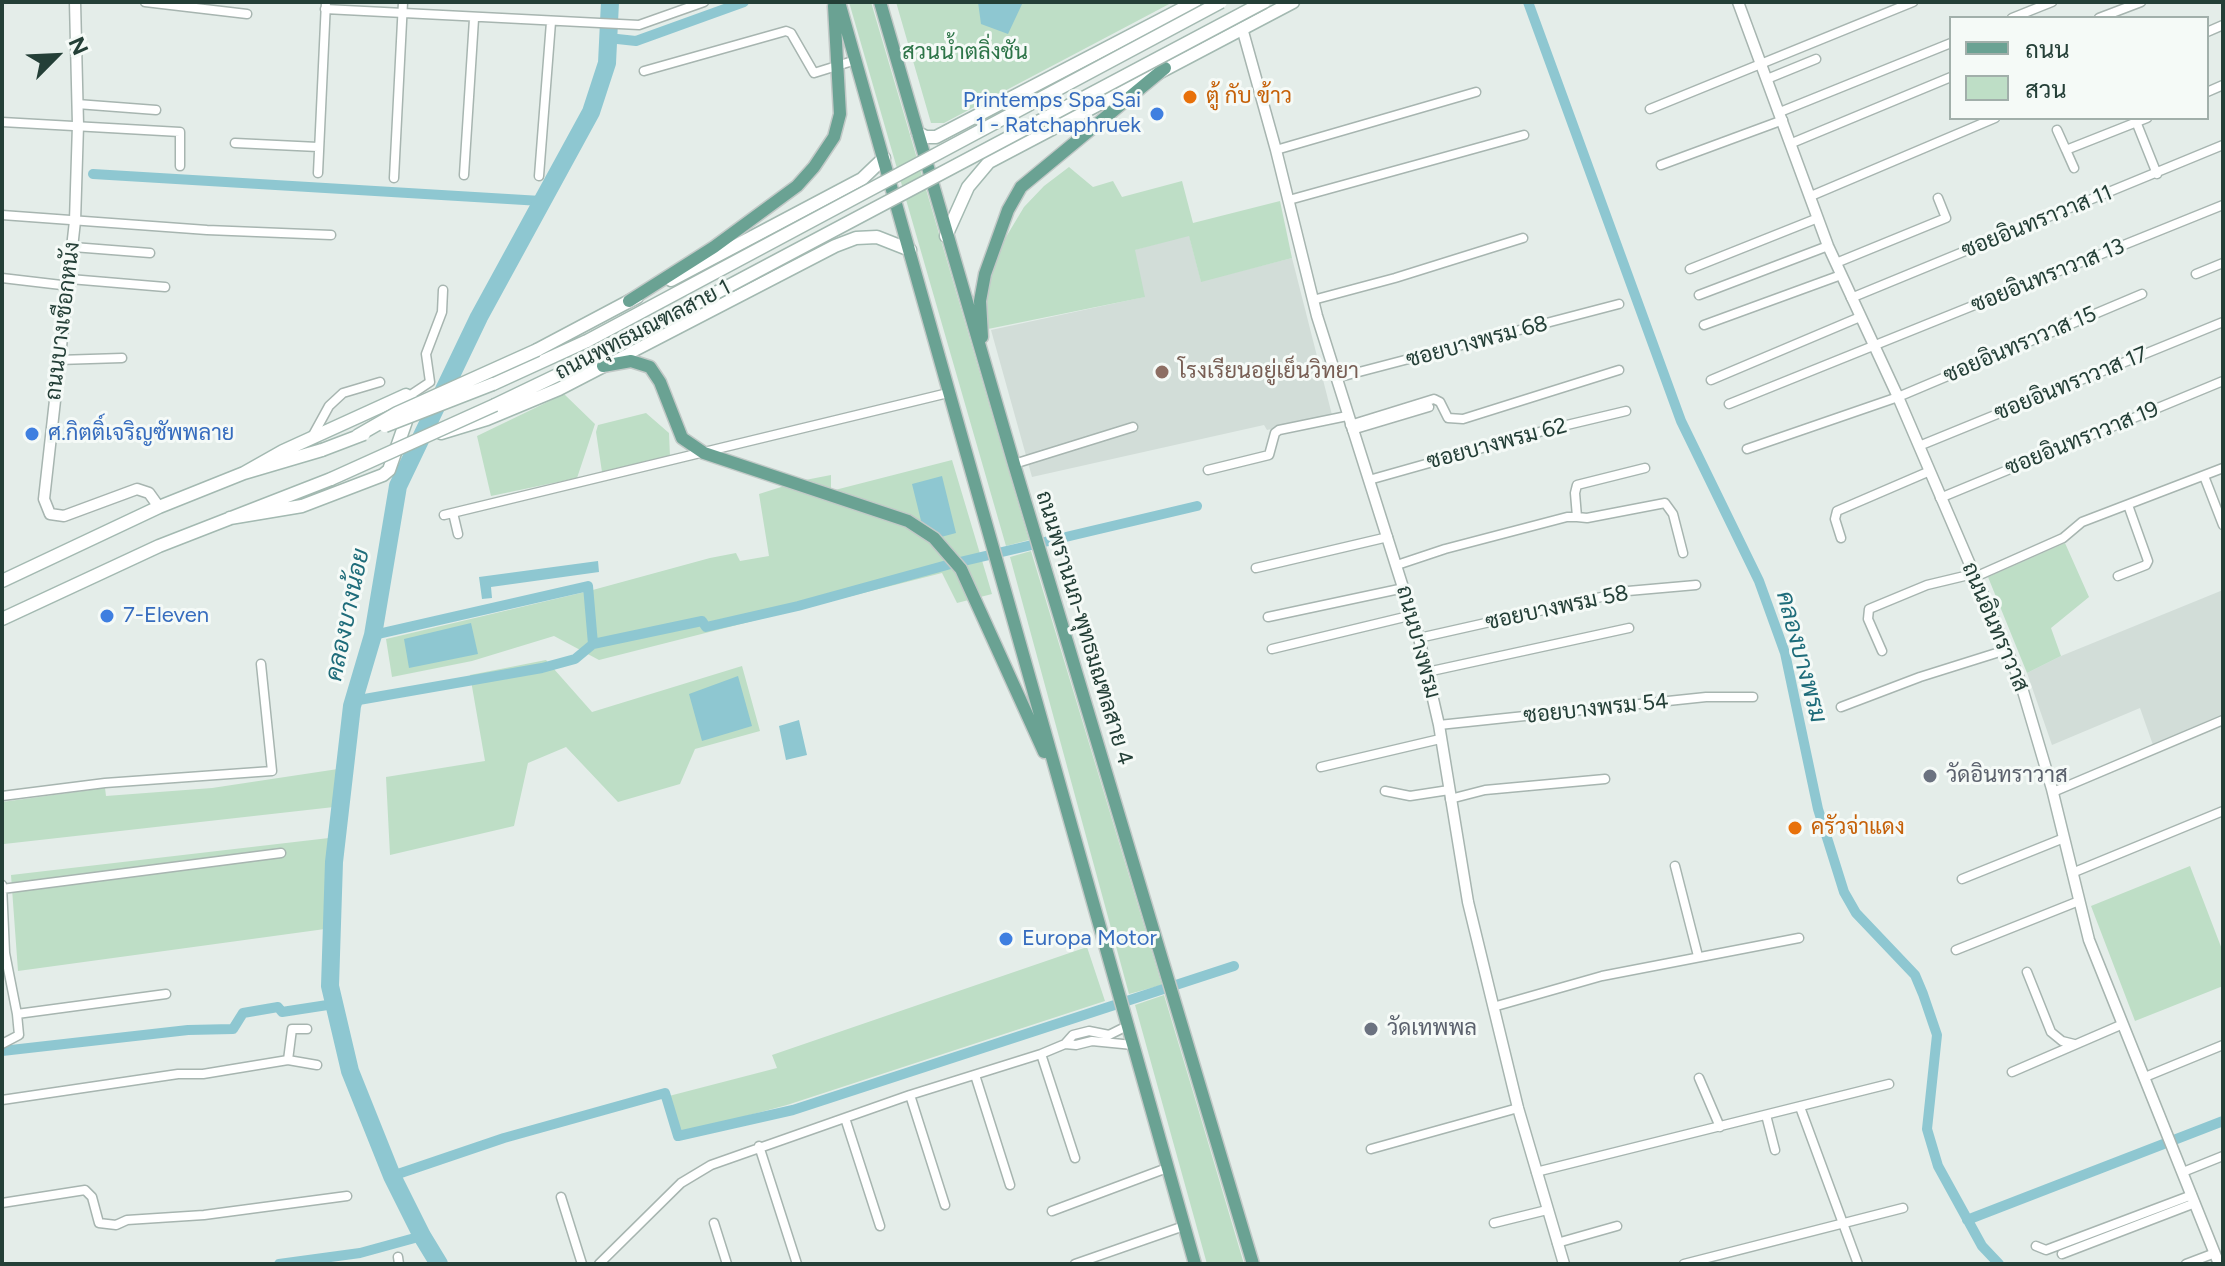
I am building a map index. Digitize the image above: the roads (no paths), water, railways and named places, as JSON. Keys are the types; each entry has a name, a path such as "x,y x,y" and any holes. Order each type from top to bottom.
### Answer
{"main road":[{"path":"836,2 884,158 1195,1264"},
{"path":"629,301 714,247 797,186 834,137 840,114 836,2"},
{"name":"ถนนพรานนก-พุทธมณฑลสาย 4","path":"880,2 1167,985 1253,1264"},
{"path":"918,133 936,137 1195,2"},
{"name":"ถนนพุทธมณฑลสาย 1","path":"2,581 159,507 244,473 322,450 493,384 587,341 1221,2"},
{"name":"ถนนพุทธมณฑลสาย 1","path":"2,619 159,546 331,479 599,361 1264,2"},
{"path":"946,236 968,187 989,162 1293,2"},
{"path":"983,358 980,301 985,274 1008,210 1021,187 1165,68"},
{"path":"1031,89 1019,111 1023,124 1035,133 1046,133"},
{"path":"357,436 397,413 537,350 781,222 862,179 884,158"},
{"path":"781,222 791,224 804,244 802,255 794,267"},
{"path":"431,435 487,419 559,389 599,361 856,238 877,237 910,250"},
{"path":"599,361 631,361 650,367 660,382 682,438 704,453 908,521 934,538 961,569 1060,788"},
{"path":"230,518 302,506 383,475 389,470 413,403 409,396 311,438 244,473"}],"street":[{"name":"ถนนบางเชือกหนัง","path":"75,2 78,125 75,221 44,499 46,509 56,517 137,489 149,493 159,507"},
{"path":"145,2 247,14"},
{"path":"394,178 403,2"},
{"path":"318,173 325,6 474,19 639,25 704,2"},
{"name":"ถนนอินทราวาส","path":"1738,2 1828,246 1898,397 2020,681 2053,792 2089,940 2219,1264"},
{"path":"1650,109 1913,2"},
{"path":"2017,16 2052,2"},
{"path":"2105,16 2141,2"},
{"path":"464,175 474,19"},
{"path":"539,176 551,22"},
{"name":"ถนนบางพรม","path":"1242,28 1313,300 1419,638 1439,725 1468,902 1518,1108 1564,1264"},
{"path":"644,71 789,31 814,73 856,60"},
{"path":"1661,165 1949,44"},
{"path":"1767,79 1816,59"},
{"path":"1792,143 1949,78"},
{"path":"1276,150 1476,92"},
{"path":"77,104 156,110"},
{"path":"1811,196 1990,120"},
{"path":"2066,150 2135,120 2157,174"},
{"path":"2,122 180,132 180,166"},
{"path":"2057,130 2074,168"},
{"path":"1289,200 1524,135"},
{"path":"235,143 318,147"},
{"name":"ซอยอินทราวาส 11","path":"1851,298 2223,145"},
{"path":"1836,263 1946,218 1938,198"},
{"name":"ซอยอินทราวาส 13","path":"1729,404 2223,205"},
{"path":"2,215 331,235"},
{"path":"1690,269 1818,218"},
{"path":"1313,300 1523,238"},
{"path":"1699,295 1828,246"},
{"path":"73,247 150,253"},
{"path":"2196,274 2223,263"},
{"path":"1704,325 1841,275"},
{"path":"2,278 165,287"},
{"path":"409,396 430,382 426,354 442,312 443,290"},
{"name":"ซอยอินทราวาส 15","path":"1747,449 1898,397 2142,294"},
{"name":"ซอยบางพรม 68","path":"1336,378 1619,304"},
{"path":"1711,380 1860,317"},
{"name":"ซอยอินทราวาส 17","path":"1919,446 2223,322"},
{"path":"58,360 122,358"},
{"path":"1350,424 1434,399 1440,402 1448,418 1463,419 1619,370"},
{"name":"ซอยอินทราวาส 19","path":"1940,498 2223,381"},
{"path":"311,438 329,406 343,393 380,382"},
{"path":"458,534 448,514 948,393"},
{"path":"1208,470 1269,455 1275,433 1279,430 1350,424 1429,407"},
{"name":"ซอยบางพรม 62","path":"1369,480 1626,411"},
{"path":"1014,464 1133,427"},
{"path":"1577,517 1577,485 1645,468"},
{"path":"1882,651 1868,619 1869,609 1927,585 1974,575 2063,538 2082,522 2223,468"},
{"path":"1841,538 1835,519 1837,511 1930,471"},
{"path":"2204,476 2223,525"},
{"path":"1397,565 1567,517 1587,518 1665,503 1673,514 1683,553"},
{"path":"2118,576 2146,565 2148,561 2128,505"},
{"path":"1256,568 1388,537"},
{"name":"ซอยบางพรม 58","path":"1419,638 1628,591 1696,585"},
{"path":"1268,617 1404,588"},
{"path":"1272,649 1413,615"},
{"path":"1427,672 1629,628"},
{"path":"1841,707 1920,677 2006,650"},
{"path":"2,796 105,783 272,771 261,664"},
{"name":"ซอยบางพรม 54","path":"1439,725 1706,697 1753,697"},
{"path":"2053,792 2223,720"},
{"path":"1321,767 1440,739"},
{"path":"1385,791 1410,796 1450,794 1605,779"},
{"path":"2072,873 2223,811"},
{"path":"1962,879 2064,838"},
{"path":"2,1044 19,1035 5,953 2,886 281,853"},
{"path":"1675,866 1698,956"},
{"path":"1956,950 2079,901"},
{"path":"1493,1007 1602,976 1799,938"},
{"path":"2027,972 2051,1032 2062,1041 2076,1044"},
{"path":"17,1014 166,994"},
{"path":"2012,1072 2123,1024"},
{"path":"599,1264 681,1183 711,1165 910,1095 1041,1054 1065,1044 1073,1035 1089,1031 1109,1035 1127,1026"},
{"path":"288,1060 292,1029 307,1029"},
{"path":"1065,1044 1092,1041 1133,1045"},
{"path":"2145,1077 2223,1045"},
{"path":"1041,1054 1075,1158"},
{"path":"2,1100 288,1060 317,1065"},
{"path":"975,1075 1010,1185"},
{"path":"1699,1078 1720,1127"},
{"path":"1536,1172 1889,1084"},
{"path":"910,1095 945,1205"},
{"path":"1800,1107 1858,1264"},
{"path":"1371,1149 1518,1108"},
{"path":"1766,1115 1775,1150"},
{"path":"845,1118 880,1226"},
{"path":"759,1146 797,1264"},
{"path":"2183,1172 2223,1156"},
{"path":"1052,1211 1167,1168"},
{"path":"2,1203 85,1190 92,1197 99,1223 116,1225 127,1220 204,1215 347,1196"},
{"path":"561,1197 582,1264"},
{"path":"2036,1246 2042,1250 2057,1247 2194,1199"},
{"path":"2062,1254 2194,1199"},
{"path":"1684,1264 1903,1208"},
{"path":"1494,1223 1547,1210"},
{"path":"714,1223 727,1264"},
{"path":"1075,1264 1184,1226"},
{"path":"1557,1243 1617,1226"},
{"path":"2186,1264 2215,1253"}],"water":[{"path":"978,2 1023,2 1008,34 981,24"},
{"path":"942,476 956,533 926,541 912,484"},
{"path":"598,561 599,572 491,587 492,598 482,599 479,577"},
{"path":"471,623 478,654 409,668 404,639"},
{"path":"738,676 752,726 702,741 689,694"},
{"path":"799,720 807,755 786,760 779,726"}],"waterway":[{"name":"คลองบางน้อย","path":"439,1264 392,1176 350,1071 330,986 334,862 352,706 373,635 398,486 479,317 591,112 607,63 610,2"},
{"path":"608,38 636,41 744,2"},
{"name":"คลองบางพรม","path":"1528,2 1681,421 1759,581 1785,653 1818,809 1844,892 1856,913 1915,975 1923,994 1937,1035 1927,1129 1938,1166 1982,1246 1999,1264"},
{"path":"93,174 541,201"},
{"path":"373,635 588,586 593,644 702,621 706,627 798,606 947,565 1197,506"},
{"path":"353,701 542,668 575,659 593,644"},
{"path":"392,1176 504,1138 665,1093 678,1136 793,1110 1234,966"},
{"path":"2,1051 188,1030 233,1029 243,1013 278,1007 282,1012 334,1004"},
{"path":"1967,1220 2223,1121"},
{"path":"279,1264 360,1253 422,1236"}],"place":[{"name":"ตู้ กับ ข้าว","path":"1190,97"},
{"name":"Printemps Spa Sai 1 - Ratchaphruek","path":"1157,114"},
{"name":"โรงเรียนอยู่เย็นวิทยา","path":"1162,372"},
{"name":"ศ.กิตติ์เจริญซัพพลาย","path":"32,434"},
{"name":"7-Eleven","path":"107,616"},
{"name":"วัดอินทราวาส","path":"1930,776"},
{"name":"ครัวจ่าแดง","path":"1795,828"},
{"name":"Europa Motor","path":"1006,939"},
{"name":"วัดเทพพล","path":"1371,1029"}],"park label":[{"name":"สวนน้ำตลิ่งชัน","path":"965,53"}]}
